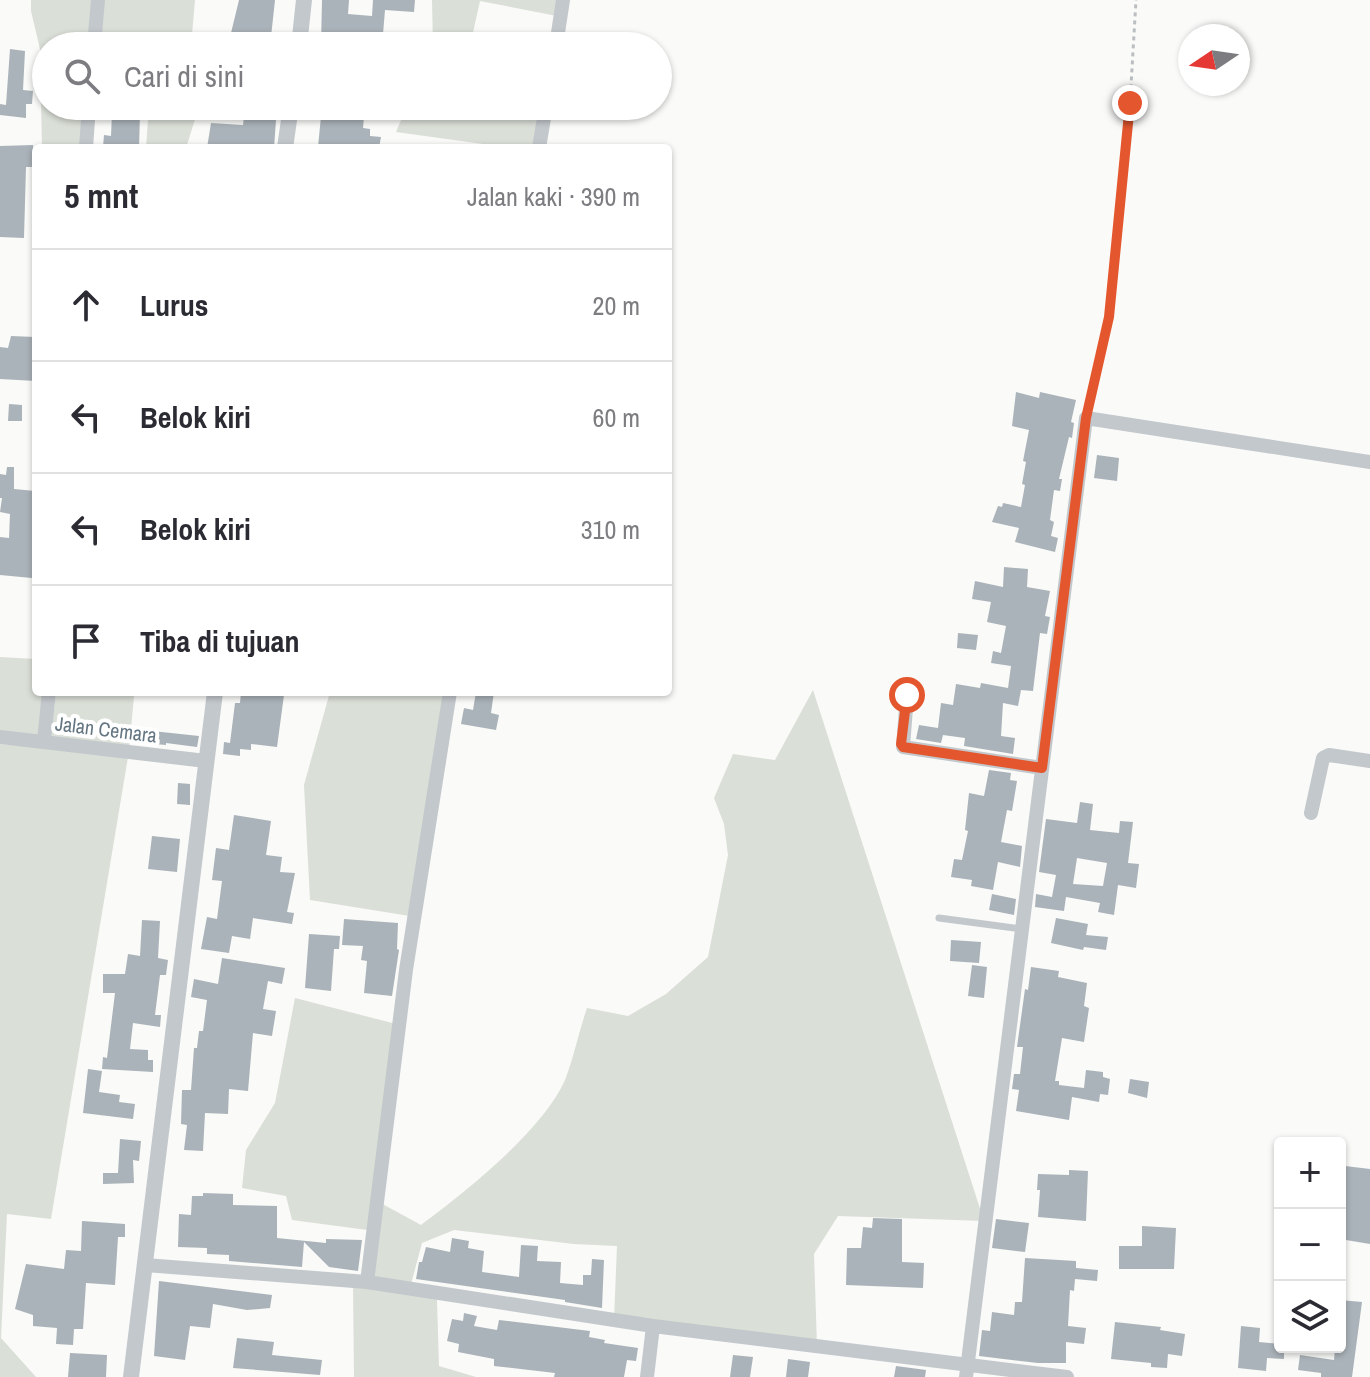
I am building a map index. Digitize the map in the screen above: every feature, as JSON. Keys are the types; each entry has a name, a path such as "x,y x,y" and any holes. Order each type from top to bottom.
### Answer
{"street":[{"path":"95,32 98,0"},
{"path":"301,32 304,0"},
{"path":"558,32 563,0"},
{"path":"86,144 88,120"},
{"path":"286,144 289,120"},
{"path":"540,144 544,120"},
{"path":"967,1370 1086,418 1370,462"},
{"path":"907,695 903,747 1042,768"},
{"path":"44,741 49,696"},
{"path":"131,1377 214,696"},
{"path":"367,1282 406,970 449,696"},
{"name":"Jalan Cemara","path":"0,737 206,761"},
{"path":"1311,813 1323,758 1329,755 1370,761"},
{"path":"145,1265 367,1282 967,1370 1067,1377"},
{"path":"647,1377 653,1326"}],"lane":[{"path":"939,918 1022,929"}],"path":[{"path":"1086,418 1109,317 1130,103 1136,0"}],"shaded area":[{"path":"31,0 195,0 192,32 36,32"},
{"path":"432,0 560,0 557,16 480,1 473,32 433,32"},
{"path":"41,120 83,120 80,144 42,144"},
{"path":"148,120 195,120 187,144 146,144"},
{"path":"401,120 542,120 538,144 482,144 396,132"},
{"path":"0,657 32,659 32,696 53,696 48,743 0,739"},
{"path":"813,690 984,1221 838,1216 814,1254 817,1346 614,1320 617,1246 454,1230 422,1243 410,1288 437,1300 439,1366 476,1377 354,1377 353,1285 369,1286 375,1231 292,1220 286,1196 242,1188 246,1150 275,1103 295,998 400,1025 377,1201 421,1225 481,1178 540,1119 565,1080 587,1008 628,1016 666,994 708,957 728,855 724,824 714,798 733,754 775,760"},
{"path":"56,696 134,696 129,751 51,1219 7,1214 1,1338 36,1377 0,1377 0,744 50,748"},
{"path":"329,696 449,696 416,917 310,900 304,785"}],"building":[{"path":"239,0 275,0 272,32 231,32"},
{"path":"322,0 349,0 348,14 372,16 373,0 415,0 414,12 385,10 383,32 321,32"},
{"path":"10,49 25,51 23,90 32,91 32,104 26,104 26,118 0,115 0,104 6,105"},
{"path":"112,120 140,120 139,144 103,144 104,135 111,136"},
{"path":"244,120 276,120 274,144 208,144 211,123 243,125"},
{"path":"321,120 364,120 363,128 370,129 370,136 381,137 380,144 318,144"},
{"path":"32,145 32,167 26,167 24,238 0,237 0,146"},
{"path":"11,336 32,337 32,381 0,379 0,347 8,348"},
{"path":"1016,392 1039,398 1040,392 1076,400 1071,422 1074,423 1072,438 1069,437 1059,479 1062,479 1060,491 1054,490 1050,520 1054,522 1051,536 1058,538 1055,552 1015,542 1019,528 992,522 998,506 1002,507 1003,503 1021,507 1026,462 1023,461 1029,430 1012,426"},
{"path":"9,404 22,405 22,421 8,421"},
{"path":"1097,455 1119,458 1117,481 1094,478"},
{"path":"7,467 14,467 14,489 32,491 32,578 0,575 0,537 9,538 10,514 0,512 0,474 6,475"},
{"path":"1004,567 1028,569 1027,587 1050,591 1045,616 1050,617 1047,634 1040,633 1033,691 1021,690 1018,706 1003,703 1001,736 1015,738 1013,754 964,746 965,738 943,735 941,743 916,739 919,725 938,728 941,703 953,705 956,684 980,688 981,683 1008,688 1011,666 991,663 993,651 1001,653 1006,626 987,622 991,602 972,599 975,581 1003,587"},
{"path":"958,633 978,635 976,650 957,648"},
{"path":"241,696 284,696 277,747 251,744 251,750 240,749 240,756 223,754 224,742 230,743 235,703 240,703"},
{"path":"475,696 493,696 491,713 499,715 496,730 461,724 464,708 473,710"},
{"path":"143,730 199,736 197,747 142,743"},
{"path":"989,770 1011,773 1010,780 1017,781 1012,811 1007,810 1001,842 1022,846 1020,867 998,862 993,890 971,886 972,880 951,877 954,859 962,860 968,831 965,830 969,793 984,796"},
{"path":"178,783 190,784 190,805 177,804"},
{"path":"1080,802 1093,804 1090,830 1119,833 1120,821 1133,822 1128,863 1139,864 1136,888 1118,885 1114,915 1098,912 1100,903 1066,897 1064,911 1035,907 1036,894 1052,897 1056,875 1039,872 1046,819 1077,823","holes":["1077,858 1107,863 1103,886 1073,884"]},
{"path":"234,815 271,821 266,855 282,857 280,872 295,873 287,912 294,913 292,924 253,918 250,939 232,936 229,953 201,949 207,917 217,919 222,881 212,880 216,848 229,850"},
{"path":"152,836 180,839 177,872 148,869"},
{"path":"992,894 1016,899 1014,915 989,910"},
{"path":"1056,918 1088,924 1086,935 1108,937 1106,950 1084,947 1083,950 1051,943"},
{"path":"344,919 398,923 399,950 392,996 364,993 367,961 361,960 363,946 342,945"},
{"path":"142,920 160,921 158,958 168,960 166,975 160,975 155,1015 161,1015 160,1027 133,1023 130,1049 148,1050 148,1060 153,1060 153,1072 102,1069 103,1057 107,1058 115,993 103,993 103,974 125,974 128,954 140,956"},
{"path":"309,934 340,936 339,949 334,949 331,991 305,988"},
{"path":"951,940 981,942 979,963 950,961"},
{"path":"222,958 285,968 282,984 268,981 263,1009 276,1011 272,1036 253,1033 248,1091 229,1089 228,1114 205,1113 203,1151 184,1150 187,1125 181,1124 182,1090 191,1090 194,1048 197,1048 199,1031 203,1031 207,1000 191,997 194,979 218,984"},
{"path":"972,965 987,967 984,998 968,996"},
{"path":"1031,967 1059,971 1058,977 1087,983 1084,1006 1089,1008 1084,1042 1062,1038 1055,1081 1059,1081 1059,1085 1084,1088 1086,1070 1103,1072 1103,1077 1110,1079 1108,1095 1100,1094 1099,1102 1072,1097 1069,1120 1016,1111 1019,1090 1012,1089 1014,1074 1020,1074 1023,1047 1017,1047"},
{"path":"88,1069 102,1071 99,1092 120,1095 119,1102 135,1104 133,1119 83,1113"},
{"path":"1130,1079 1149,1082 1147,1098 1128,1093"},
{"path":"120,1139 141,1141 139,1161 133,1160 134,1183 103,1184 103,1173 118,1173"},
{"path":"1346,1166 1370,1169 1370,1244 1346,1240"},
{"path":"1069,1170 1088,1171 1086,1221 1038,1217 1038,1174 1069,1175"},
{"path":"203,1193 233,1194 233,1205 277,1206 277,1238 326,1243 326,1239 362,1240 358,1271 329,1267 304,1242 302,1267 229,1261 229,1255 207,1254 207,1248 178,1247 179,1214 191,1215 192,1196 203,1196"},
{"path":"873,1218 902,1219 902,1262 924,1263 923,1288 846,1285 847,1248 861,1248 863,1227 872,1228"},
{"path":"996,1219 1029,1223 1025,1252 992,1248"},
{"path":"82,1221 125,1224 125,1237 118,1237 115,1285 86,1283 83,1329 74,1329 73,1345 56,1344 57,1328 33,1326 33,1315 15,1309 26,1264 64,1269 66,1250 81,1251"},
{"path":"1142,1226 1176,1228 1174,1269 1119,1269 1119,1246 1142,1246"},
{"path":"452,1238 469,1241 468,1248 484,1251 482,1272 519,1277 521,1245 538,1246 537,1261 561,1262 560,1283 583,1285 583,1275 591,1275 592,1259 604,1260 602,1308 416,1279 426,1247 450,1252"},
{"path":"1025,1258 1076,1261 1076,1268 1098,1270 1097,1281 1075,1279 1074,1291 1070,1290 1068,1326 1086,1328 1084,1344 1066,1342 1066,1363 979,1356 982,1330 990,1331 992,1312 1014,1315 1015,1302 1022,1302"},
{"path":"159,1281 272,1295 270,1308 247,1310 213,1304 210,1328 190,1326 185,1360 154,1356"},
{"path":"1346,1301 1362,1302 1352,1377 1321,1377 1321,1373 1298,1370 1300,1355 1334,1360 1335,1353 1346,1353"},
{"path":"464,1313 477,1316 474,1326 497,1330 499,1320 590,1331 589,1337 605,1340 604,1343 638,1348 636,1361 627,1360 624,1377 554,1377 555,1373 494,1366 494,1359 458,1352 459,1344 447,1341 452,1319 463,1321"},
{"path":"1115,1322 1161,1327 1160,1330 1185,1334 1182,1356 1168,1354 1167,1368 1111,1359"},
{"path":"1241,1326 1260,1328 1259,1342 1274,1343 1274,1353 1284,1353 1284,1359 1267,1358 1266,1371 1238,1368"},
{"path":"237,1338 274,1342 272,1355 322,1360 320,1375 233,1368"},
{"path":"70,1353 107,1355 106,1377 68,1377"},
{"path":"733,1355 753,1357 750,1377 730,1377"},
{"path":"788,1359 810,1362 808,1377 786,1377"},
{"path":"896,1366 926,1370 925,1377 894,1377"}],"route":[{"path":"907,695 903,747 1042,768 1086,418 1109,317 1130,103"}]}
